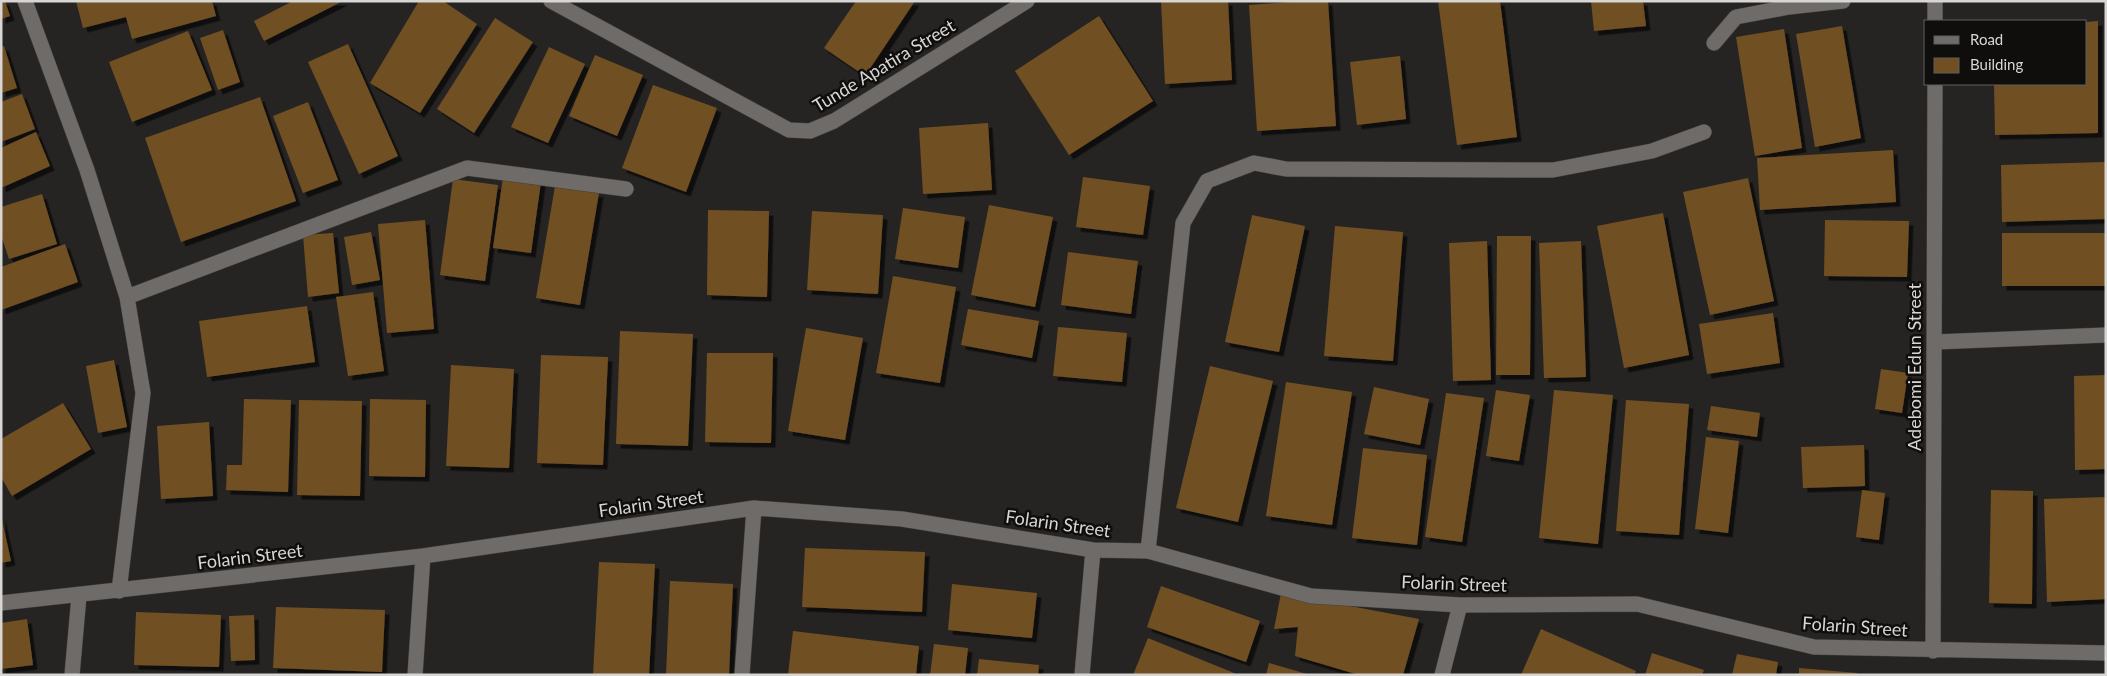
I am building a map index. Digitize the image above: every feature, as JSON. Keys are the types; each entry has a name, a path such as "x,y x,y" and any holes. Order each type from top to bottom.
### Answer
{"street":[{"path":"25,1 87,170 127,297 143,393 119,591"},
{"name":"Tunde Apatira Street","path":"551,1 781,126 789,130 810,131 834,121 1028,1"},
{"path":"1714,43 1736,17 1843,1"},
{"path":"1934,1 1934,20"},
{"name":"Adebomi Edun Street","path":"1933,651 1934,85"},
{"path":"1148,551 1183,223 1208,181 1254,163 1286,169 1554,170 1652,150 1704,132"},
{"path":"127,297 468,168 626,189"},
{"path":"1935,342 2106,335"},
{"path":"742,675 754,508"},
{"name":"Folarin Street","path":"1,603 79,596 423,556 754,508 902,519 1093,550 1148,551 1311,596 1460,605 1638,604 1814,647 1933,651 2106,653"},
{"path":"1082,675 1093,550"},
{"path":"415,675 423,556"},
{"path":"72,675 79,596"},
{"path":"1442,675 1460,605"}],"building":[{"path":"1,1 5,1 10,16 1,19"},
{"path":"76,1 212,1 216,16 132,39 126,17 83,28"},
{"path":"293,1 343,1 264,41 254,21"},
{"path":"419,1 443,1 477,24 420,113 370,83"},
{"path":"856,1 915,1 865,76 824,48"},
{"path":"1161,1 1228,1 1232,80 1165,84"},
{"path":"1328,1 1336,126 1257,131 1249,5"},
{"path":"1438,1 1500,1 1517,137 1457,145"},
{"path":"1591,1 1643,1 1646,26 1594,31"},
{"path":"1099,16 1153,101 1069,155 1015,71"},
{"path":"495,18 533,42 474,133 437,109"},
{"path":"2098,21 2098,133 1995,135 1994,85 2087,85 2087,22"},
{"path":"1842,26 1861,138 1815,147 1796,34"},
{"path":"1784,29 1802,148 1755,156 1736,37"},
{"path":"223,30 240,82 218,90 200,38"},
{"path":"188,31 212,90 132,122 109,62"},
{"path":"348,44 398,156 359,174 308,62"},
{"path":"4,46 17,88 1,93 1,47"},
{"path":"549,47 585,64 548,143 511,127"},
{"path":"595,55 643,75 617,136 569,116"},
{"path":"1400,56 1406,119 1357,125 1350,62"},
{"path":"653,85 717,108 686,192 622,168"},
{"path":"22,94 35,129 1,142 1,102"},
{"path":"260,97 296,201 181,242 145,138"},
{"path":"308,102 338,180 303,193 273,116"},
{"path":"988,123 992,190 923,194 919,128"},
{"path":"36,132 50,166 1,188 1,148"},
{"path":"1893,150 1896,202 1760,210 1757,158"},
{"path":"2105,162 2106,219 2002,222 2001,165"},
{"path":"503,177 541,182 531,253 493,248"},
{"path":"1083,177 1150,186 1143,235 1076,227"},
{"path":"1748,178 1774,301 1710,315 1683,192"},
{"path":"453,179 498,185 485,281 440,275"},
{"path":"555,186 599,193 580,305 536,298"},
{"path":"42,194 57,244 9,259 1,235 1,207"},
{"path":"989,205 1053,217 1035,307 971,295"},
{"path":"903,208 965,217 958,268 895,259"},
{"path":"708,210 769,211 767,297 707,295"},
{"path":"812,211 883,215 878,294 807,290"},
{"path":"1663,213 1689,355 1624,368 1597,226"},
{"path":"1252,215 1305,226 1279,352 1225,342"},
{"path":"425,220 434,329 387,333 378,224"},
{"path":"1825,220 1909,221 1907,277 1824,276"},
{"path":"1335,226 1403,232 1393,361 1324,356"},
{"path":"371,232 380,280 352,285 344,237"},
{"path":"333,233 339,293 308,297 303,235"},
{"path":"2002,233 2105,233 2105,286 2002,286"},
{"path":"1497,236 1531,236 1530,375 1496,375"},
{"path":"1487,241 1491,380 1453,381 1449,243"},
{"path":"1581,241 1586,377 1544,378 1539,243"},
{"path":"65,244 78,282 1,310 1,267"},
{"path":"1068,252 1138,261 1131,314 1061,305"},
{"path":"893,276 956,287 940,383 876,373"},
{"path":"373,292 384,371 348,376 336,297"},
{"path":"307,306 315,362 207,377 199,321"},
{"path":"968,309 1039,321 1032,358 961,345"},
{"path":"1773,313 1780,363 1707,374 1699,324"},
{"path":"1058,327 1127,333 1122,382 1053,376"},
{"path":"806,328 863,338 845,440 788,431"},
{"path":"620,331 693,334 688,446 616,444"},
{"path":"707,353 773,353 771,443 705,442"},
{"path":"541,355 608,357 603,465 537,463"},
{"path":"114,360 127,427 98,433 86,366"},
{"path":"451,365 514,369 509,468 446,466"},
{"path":"1210,366 1273,381 1238,522 1176,508"},
{"path":"1881,369 1908,373 1902,413 1875,409"},
{"path":"2106,375 2106,469 2075,470 2074,376"},
{"path":"1286,382 1352,392 1332,525 1266,516"},
{"path":"1374,387 1429,399 1420,445 1364,434"},
{"path":"1496,390 1530,395 1519,461 1486,456"},
{"path":"1554,390 1613,395 1598,544 1539,538"},
{"path":"1446,393 1484,398 1462,542 1425,537"},
{"path":"244,399 291,400 288,492 226,490 227,465 242,465"},
{"path":"370,399 426,400 425,477 369,476"},
{"path":"299,400 362,401 360,496 297,495"},
{"path":"1626,400 1689,404 1679,535 1616,531"},
{"path":"63,403 91,449 12,496 1,477 1,439"},
{"path":"1711,406 1760,413 1757,437 1707,430"},
{"path":"209,422 213,496 161,499 157,426"},
{"path":"1706,437 1739,441 1728,533 1695,529"},
{"path":"1864,445 1865,486 1803,488 1801,447"},
{"path":"1363,448 1427,455 1417,545 1352,538"},
{"path":"1862,490 1885,493 1879,540 1856,537"},
{"path":"1991,490 2033,491 2032,604 1989,603"},
{"path":"2105,497 2106,599 2047,602 2044,499"},
{"path":"1,515 11,561 1,563"},
{"path":"805,548 925,552 922,612 802,607"},
{"path":"599,562 655,564 649,675 593,675"},
{"path":"670,581 733,584 729,675 666,675"},
{"path":"952,584 1037,593 1032,638 948,630"},
{"path":"1161,586 1260,621 1246,662 1147,627"},
{"path":"1281,593 1419,619 1403,675 1359,675 1295,656 1298,627 1274,629"},
{"path":"276,607 385,610 382,672 273,668"},
{"path":"136,612 221,615 219,667 134,665"},
{"path":"254,615 255,660 231,661 229,616"},
{"path":"27,619 33,665 1,669 1,623"},
{"path":"1541,629 1636,671 1634,675 1521,675"},
{"path":"793,631 919,646 916,675 788,675"},
{"path":"1148,638 1239,675 1133,675"},
{"path":"934,644 968,648 965,675 930,675"},
{"path":"1652,653 1704,670 1702,675 1645,675"},
{"path":"1737,654 1778,662 1776,675 1732,675"},
{"path":"979,659 1039,665 1038,675 977,675"},
{"path":"1269,663 1307,674 1307,675 1266,675"},
{"path":"1799,668 1857,673 1857,675 1799,675"}]}
